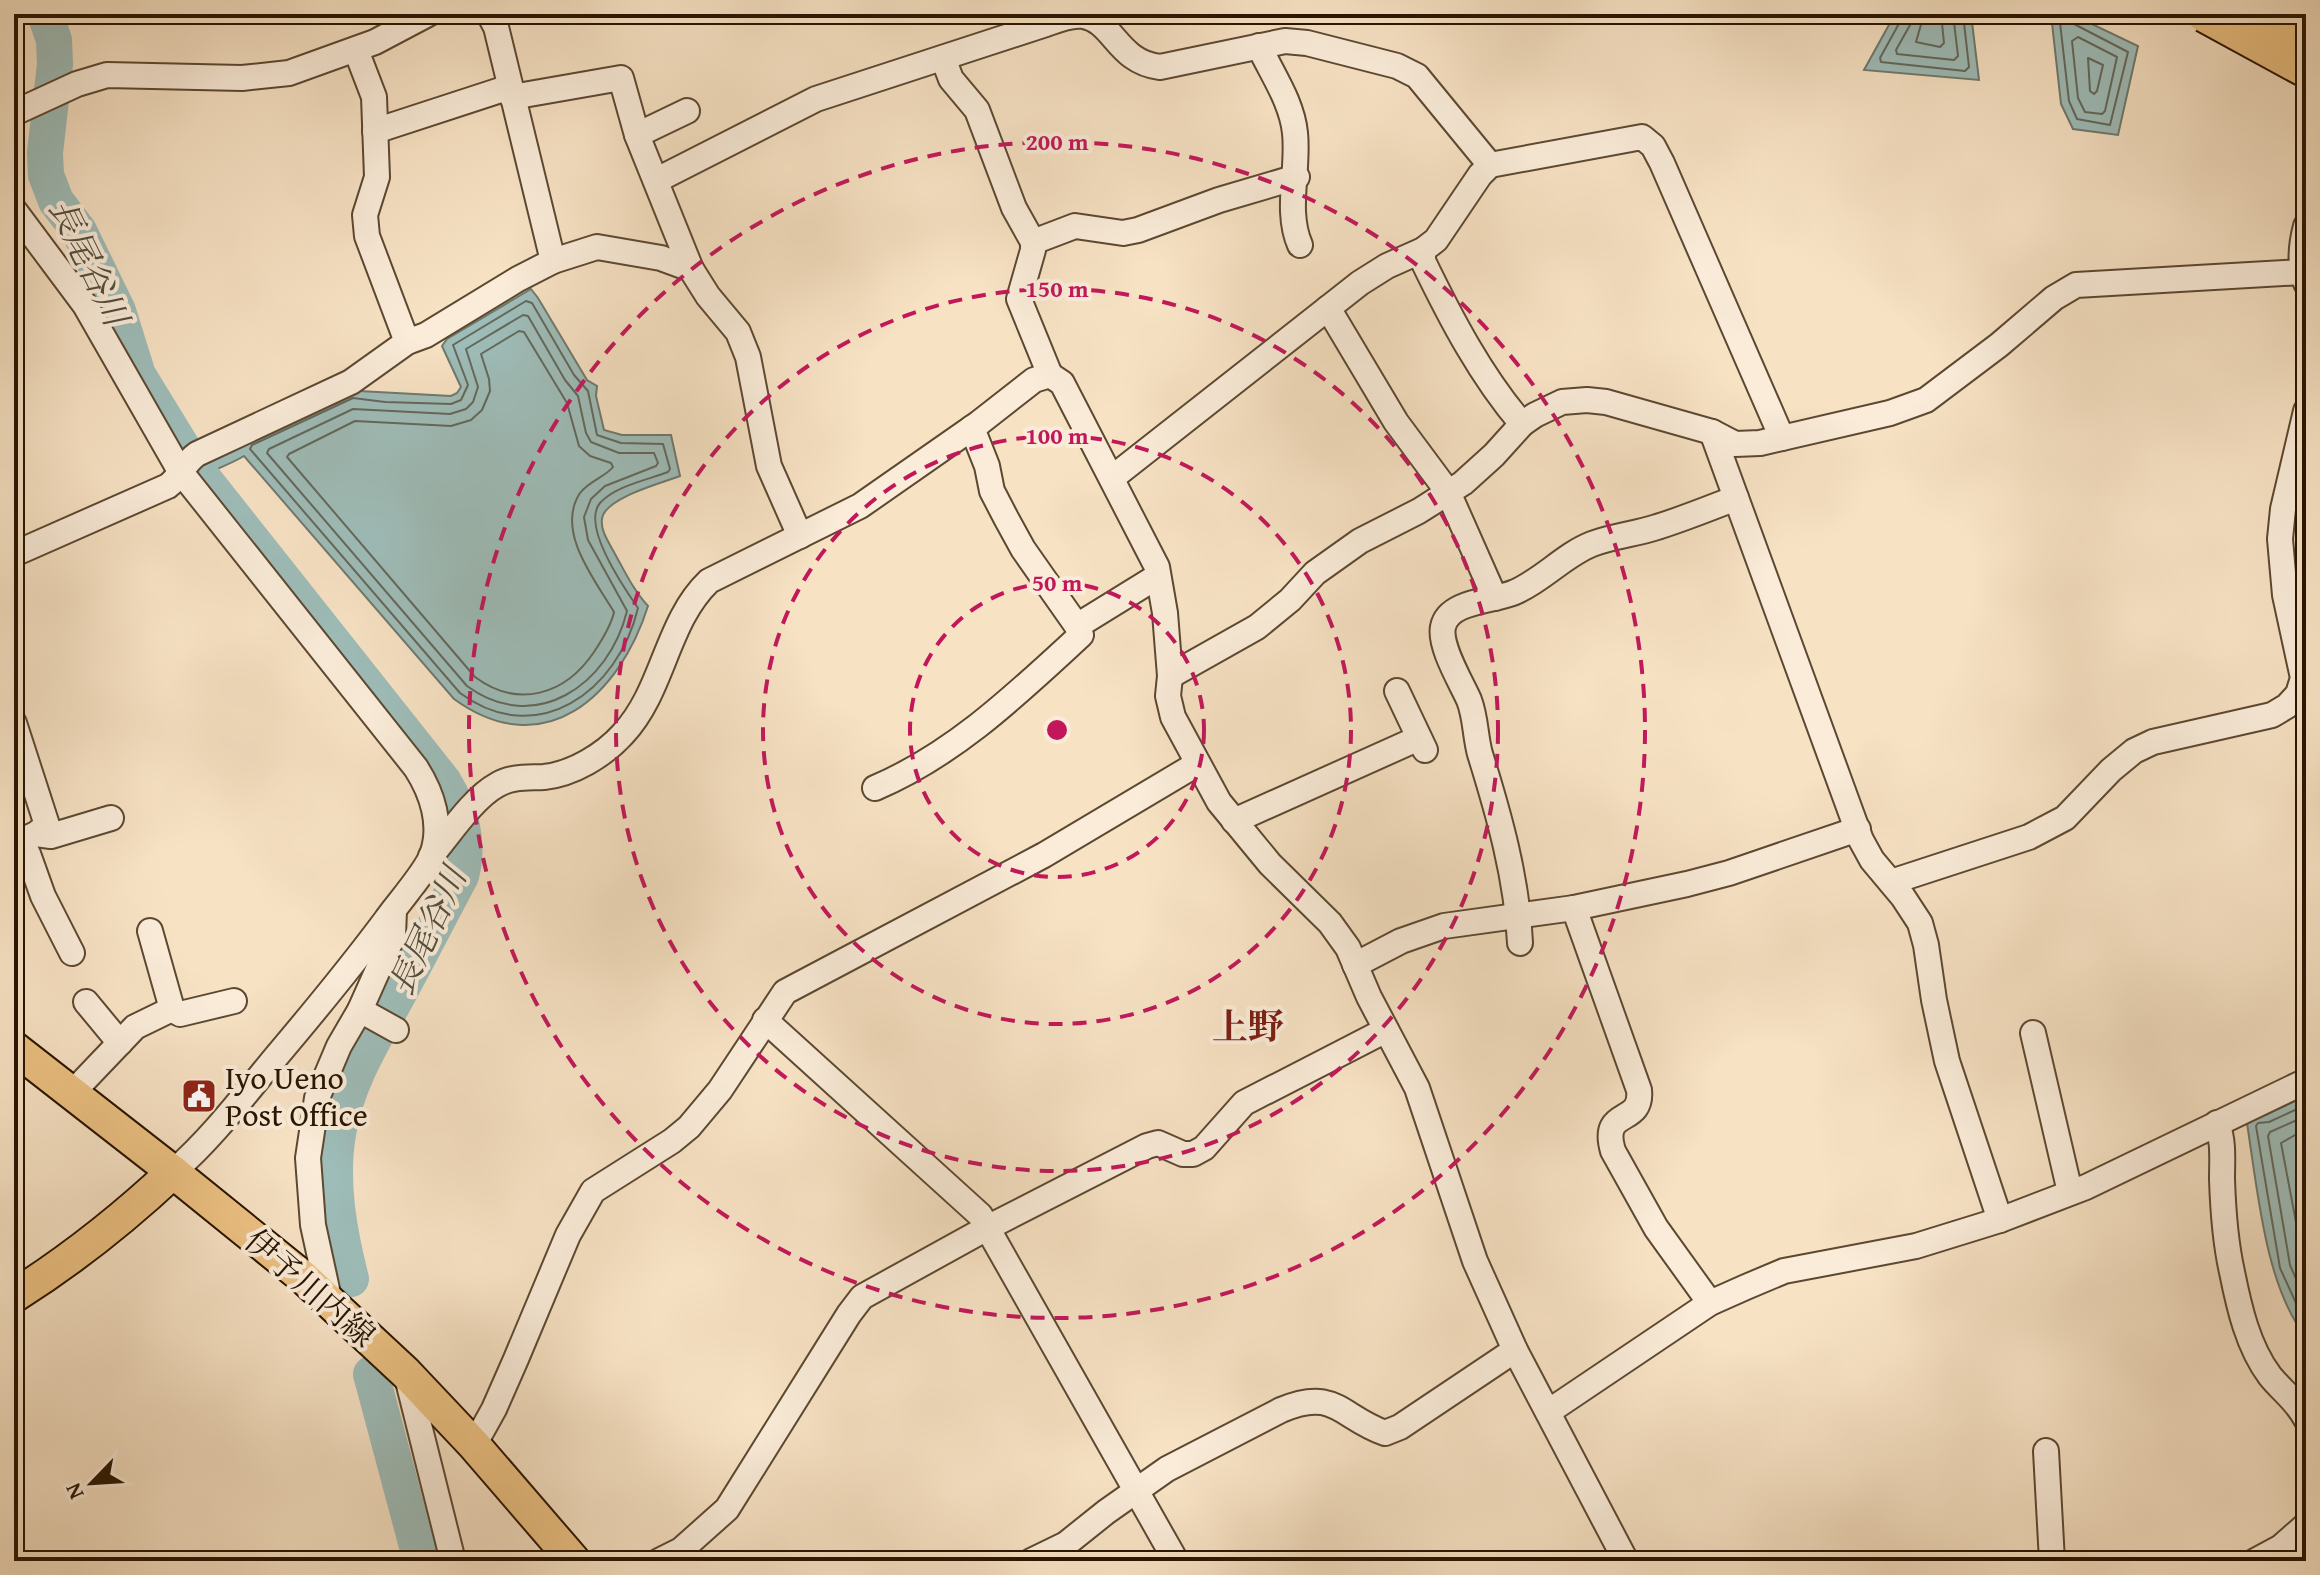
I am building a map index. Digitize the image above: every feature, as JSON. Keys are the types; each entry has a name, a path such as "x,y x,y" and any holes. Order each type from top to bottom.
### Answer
{"highway":[{"path":"2205,14 2306,69"}],"main road":[{"name":"伊予川内線","path":"14,1048 173,1172 330,1303 406,1373 474,1445 574,1561"},
{"path":"14,1296 78,1253 173,1172"}],"street":[{"path":"14,113 107,75 264,78 315,65 356,50 428,14"},
{"path":"489,14 496,27 553,261"},
{"path":"657,180 816,99 1067,17 1084,16 1098,24 1127,54 1143,65 1160,67 1285,41 1307,43 1397,66 1417,76 1490,165"},
{"path":"2292,23 2306,80"},
{"path":"1259,46 1290,107 1295,131 1297,177 1293,191 1293,230 1300,245"},
{"path":"356,50 374,97 377,177 365,215 367,236 407,342"},
{"path":"943,58 951,79 977,110 1014,208 1033,242 1019,299 1050,375 1062,383 1157,567 1165,613 1170,676 1168,696 1173,717 1219,802 1270,864 1330,923 1348,948 1417,1088 1475,1261 1515,1350 1626,1561"},
{"path":"375,131 511,92 621,78 637,135 691,269 708,296 738,332 748,357 769,466 800,536"},
{"path":"637,135 687,111"},
{"path":"1112,478 1328,308 1387,266 1423,250 1436,240 1490,165 1642,137 1653,146 1782,438"},
{"path":"1033,242 1075,226 1123,233 1138,230 1219,200 1297,177"},
{"path":"15,213 85,305 180,471 416,768 430,790 434,811 436,832 431,856"},
{"path":"1170,676 1257,627 1290,600 1315,573 1348,549 1463,483 1522,424 1562,402 1606,402 1712,432 1735,444 1760,443 1890,413 1926,400 1999,345 2054,298 2076,285 2304,278 2302,253 2306,226"},
{"path":"14,554 168,486 186,462 197,454 351,382 407,342 426,335 553,261 597,247 661,258 691,269"},
{"path":"1423,250 1423,261 1465,344 1504,403 1522,424"},
{"path":"1328,308 1396,422 1448,492 1495,598"},
{"path":"173,1172 213,1133 355,961 431,856 485,792 516,778 570,771 608,748 636,719 686,608 709,581 860,506 972,428 1034,380 1050,375"},
{"path":"1891,882 2049,828 2065,818 2122,760 2153,742 2272,715 2287,706 2298,694 2303,678 2285,595 2280,539 2283,509 2306,411"},
{"path":"875,788 917,768 998,712 1081,635 1023,549 1006,518 992,491 987,466 972,428"},
{"path":"1712,432 1858,829 1872,860 1920,923 1947,1061 2000,1220"},
{"path":"1520,943 1519,916 1494,793 1479,751 1471,705 1442,641 1446,618 1483,598 1517,592 1592,544 1657,527 1736,498"},
{"path":"1077,626 1158,576"},
{"path":"1234,821 1422,745 1397,691"},
{"path":"14,723 47,825 21,841"},
{"path":"474,1445 494,1409 568,1235 593,1191 689,1127 720,1090 785,992 1044,855 1197,764"},
{"path":"21,841 51,836 111,818"},
{"path":"1355,965 1401,941 1433,929 1574,908 1729,873 1858,829"},
{"path":"21,841 43,896 72,953"},
{"path":"330,1303 313,1225 308,1158 317,1098 393,936 394,908"},
{"path":"1574,908 1639,1090 1637,1107 1611,1127 1609,1137 1613,1151 1656,1228 1710,1303"},
{"path":"150,931 172,1009 180,1014 234,1001"},
{"path":"86,1002 120,1043"},
{"path":"72,1093 135,1027 172,1009"},
{"path":"360,1010 396,1030"},
{"path":"765,1020 980,1215 1176,1561"},
{"path":"659,1561 681,1550 727,1509 862,1297 987,1228 1147,1146 1158,1143 1183,1154 1193,1154 1204,1148 1244,1103 1386,1030"},
{"path":"2033,1033 2070,1192"},
{"path":"1548,1412 1710,1303 1784,1271 1916,1246 2000,1220 2070,1192 2306,1081"},
{"path":"2217,1123 2222,1147 2225,1225 2245,1324 2257,1354 2271,1377 2295,1401 2306,1419"},
{"path":"1031,1561 1066,1544 1167,1469 1298,1403 1313,1400 1330,1403 1385,1433 1400,1427 1515,1350"},
{"path":"406,1373 453,1561"},
{"path":"2046,1451 2052,1561"},
{"path":"2255,1561 2285,1554 2306,1525"}],"water":[{"path":"1895,14 1971,14 1979,80 1864,70"},
{"path":"2051,14 2071,14 2138,46 2118,135 2073,129 2061,104"},
{"path":"531,289 587,380 597,386 596,396 604,430 622,435 671,435 680,476 612,504 602,519 608,542 648,606 619,667 598,692 575,711 548,722 519,725 487,718 454,699 244,456 200,478 195,471 200,464 356,387 359,391 451,396 457,393 461,387 442,346 447,339"},
{"path":"2306,1096 2306,1337 2280,1290 2271,1262 2246,1117 2265,1115"}],"waterway":[{"name":"長尾谷川","path":"45,14 54,40 55,64 45,153 46,175 56,201 79,231 118,311 138,375 184,450"},
{"name":"長尾谷川","path":"196,469 444,782 462,828 465,852 461,876 362,1062 342,1115 336,1152 335,1189 351,1279"},
{"name":"長尾谷川","path":"371,1374 421,1561"}],"place":[{"name":"Iyo Ueno Post Office","path":"199,1096"}],"district":[{"name":"上野","path":"1248,1026"}]}
